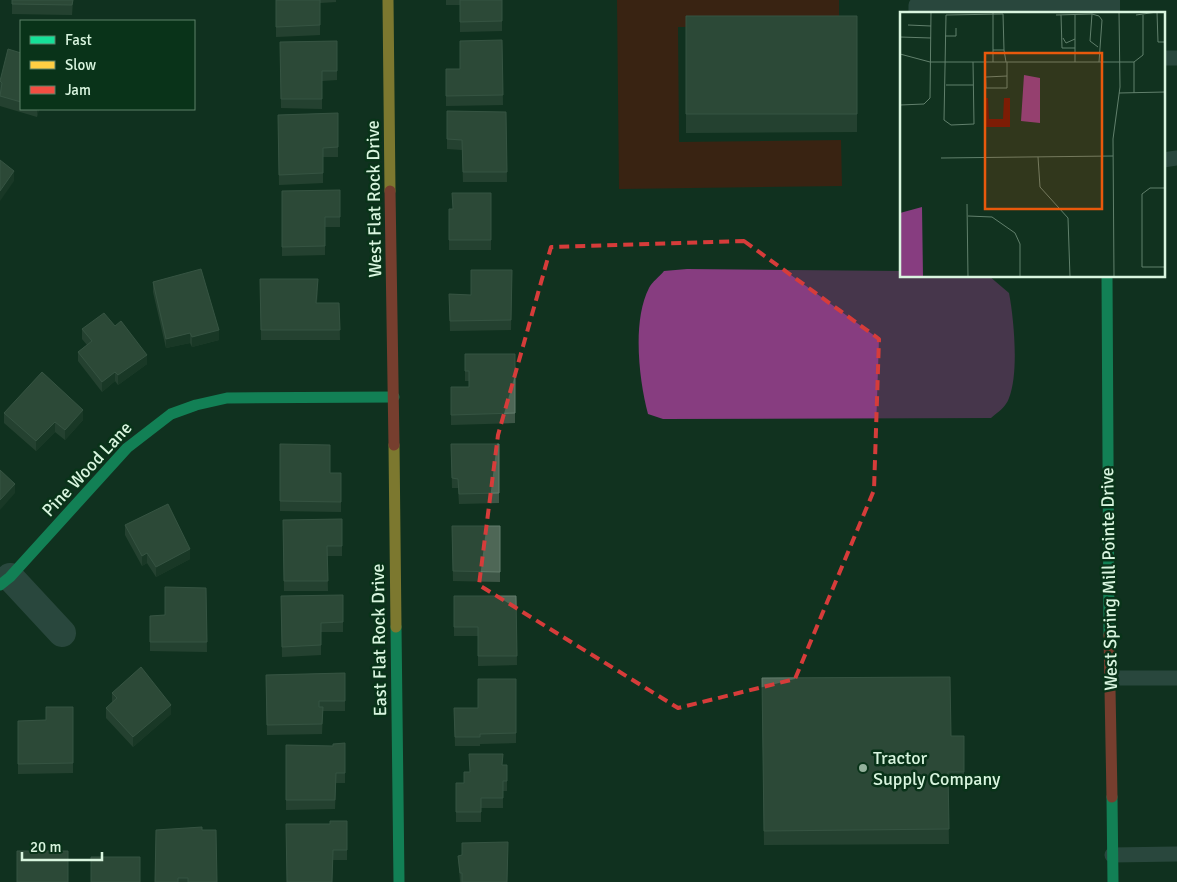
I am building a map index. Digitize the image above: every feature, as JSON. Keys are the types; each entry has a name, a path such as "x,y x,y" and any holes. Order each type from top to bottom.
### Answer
{"street":[{"name":"West Flat Rock Drive","path":"388,0 394,397"},
{"name":"West Spring Mill Pointe Drive","path":"1107,278 1113,882"},
{"name":"Pine Wood Lane","path":"5,581 127,448 149,429 171,414 196,405 227,398 394,397"},
{"name":"East Flat Rock Drive","path":"394,397 398,882"},
{"path":"5,581 62,633"}],"lane":[{"path":"916,12 916,5 999,10 1106,6"},
{"path":"1164,58 1177,58"},
{"path":"1164,160 1177,158"},
{"path":"1110,678 1177,678"},
{"path":"1112,855 1177,854"}],"highlighted area":[{"path":"744,241 879,339 874,490 795,679 678,708 479,585 498,435 551,247"}],"shaded area":[{"path":"617,0 839,0 839,26 678,27 679,142 841,140 842,186 619,189"},
{"path":"687,269 900,271 900,278 991,278 1009,293 1011,304 1015,361 1012,387 1008,401 991,418 663,419 648,414 640,368 640,317 650,286 664,271"}],"building":[{"path":"12,0 73,0 72,5 12,4"},
{"path":"276,0 320,0 320,25 276,27"},
{"path":"460,0 502,0 502,21 460,22"},
{"path":"686,16 857,16 857,114 686,114"},
{"path":"502,40 503,95 446,96 446,69 460,69 460,41"},
{"path":"337,41 337,71 322,71 322,99 281,99 280,42"},
{"path":"8,49 20,53 20,102 0,96 2,83 0,81"},
{"path":"447,111 506,112 507,172 463,172 462,140 447,139"},
{"path":"338,113 338,147 323,148 323,173 279,175 278,115"},
{"path":"0,160 14,171 0,191"},
{"path":"340,190 340,217 325,217 325,246 282,247 282,191"},
{"path":"452,193 491,193 491,240 449,240 449,209 453,209"},
{"path":"201,269 219,330 192,337 190,333 166,339 153,282"},
{"path":"471,270 512,270 511,320 450,321 449,294 471,295"},
{"path":"260,279 318,279 316,303 339,303 340,330 261,330"},
{"path":"104,313 115,326 121,321 147,355 118,375 115,372 102,382 78,352 92,341 82,329"},
{"path":"465,354 515,354 515,413 451,415 451,387 469,387 469,371 465,371"},
{"path":"42,372 83,410 65,430 55,422 36,441 4,413"},
{"path":"280,444 330,445 330,473 341,473 341,502 280,501"},
{"path":"451,444 499,444 499,493 459,494 458,479 452,478"},
{"path":"0,470 15,484 0,500"},
{"path":"168,504 190,549 156,567 147,553 142,556 125,525"},
{"path":"342,519 342,546 327,546 328,581 284,581 283,520"},
{"path":"452,526 500,526 500,572 453,571"},
{"path":"165,587 206,588 207,642 150,642 150,616 165,615"},
{"path":"343,595 343,622 321,623 321,645 282,647 281,596"},
{"path":"454,596 516,596 517,656 478,656 478,627 454,627"},
{"path":"141,667 171,705 133,737 106,708 117,698 112,693"},
{"path":"345,673 345,701 319,701 319,707 323,707 322,724 267,725 266,675"},
{"name":"Tractor Supply Company","path":"950,677 951,736 964,736 964,772 948,772 949,829 764,831 762,678"},
{"path":"478,679 516,679 516,733 480,734 480,737 455,737 454,708 478,708"},
{"path":"46,707 73,707 73,763 18,764 18,721 46,720"},
{"path":"345,743 345,773 336,773 335,800 286,800 286,745 333,746 333,744"},
{"path":"469,754 503,754 502,765 507,765 507,781 503,781 503,798 481,798 481,812 456,812 456,783 464,783 464,772 470,772"},
{"path":"330,821 347,821 347,850 333,850 332,882 287,882 286,824 330,824"},
{"path":"202,827 202,830 216,830 217,882 188,882 188,878 178,878 178,882 155,882 156,830"},
{"path":"508,842 507,882 462,882 458,856 462,855 462,843"},
{"path":"17,851 68,851 68,882 17,882"},
{"path":"91,857 140,857 140,882 91,882"}],"traffic: fast":[{"path":"1107,278 1109,635"},
{"path":"0,585 10,577 127,448 171,414 196,405 227,398 394,397"},
{"path":"396,627 399,882"},
{"path":"1112,797 1113,882"}],"traffic: slow":[{"path":"388,0 390,191"},
{"path":"394,445 396,627"}],"traffic: jam":[{"path":"390,191 394,445"},
{"path":"1109,635 1112,797"}],"place":[{"name":"Tractor Supply Company","path":"863,768"}]}
